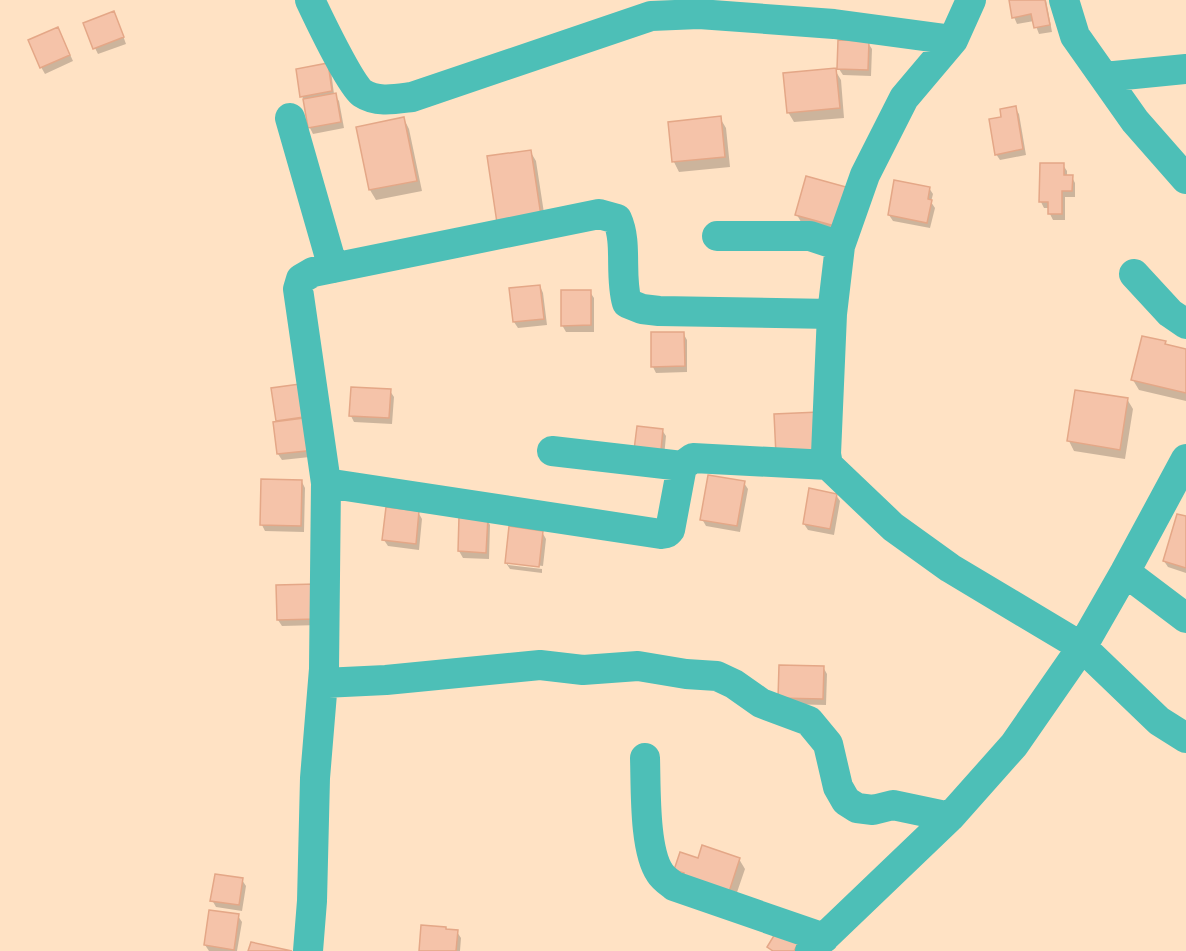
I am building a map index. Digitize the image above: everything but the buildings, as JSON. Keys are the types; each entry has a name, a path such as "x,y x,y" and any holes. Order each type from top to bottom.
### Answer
{"street":[{"path":"310,0 360,92 374,99 393,100 412,97 651,16 699,14 834,24 953,40"},
{"path":"971,0 953,40 904,98 865,175 840,246 832,314 826,454 828,465 893,527 950,568 1082,647 1159,721 1186,738"},
{"path":"1064,0 1075,36 1136,120 1186,179"},
{"path":"1104,77 1186,69"},
{"path":"290,118 333,268"},
{"path":"308,951 312,901 315,778 323,683 326,483 298,289 301,279 313,272 599,214 617,219 622,231 622,288 627,303 642,309 659,311 832,314"},
{"path":"717,236 810,236 840,246"},
{"path":"1134,274 1170,313 1186,324"},
{"path":"552,451 682,466"},
{"path":"326,483 661,534 670,530 682,466 687,460 693,458 828,465"},
{"path":"645,758 649,832 653,859 660,874 674,886 817,945 950,817 1014,745 1082,647 1186,459"},
{"path":"1125,572 1186,618"},
{"path":"323,683 386,680 540,665 584,670 638,666 686,674 717,675 761,703 809,721 828,744 838,787 846,801 857,808 873,810 893,805 950,817"}]}
